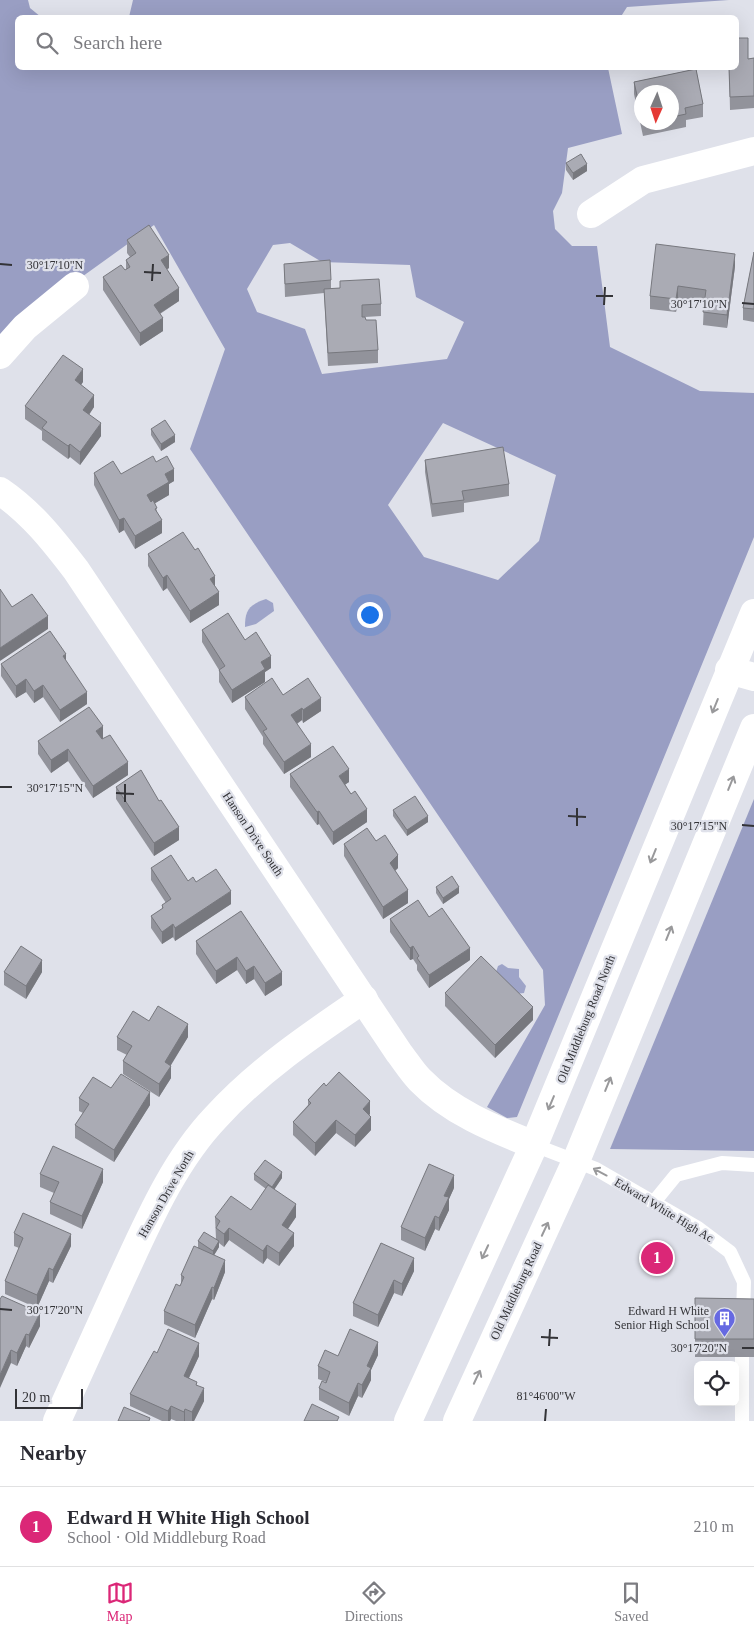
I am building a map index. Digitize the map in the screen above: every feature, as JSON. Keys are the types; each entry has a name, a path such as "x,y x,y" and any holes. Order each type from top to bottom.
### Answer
{"street":[{"path":"591,214 644,180 754,151"},
{"path":"711,162 754,169"},
{"path":"0,355 25,327 75,286"},
{"name":"Hanson Drive South","path":"0,491 20,505 50,536 76,570 420,1080 447,1102 478,1122 534,1145"},
{"name":"Old Middleburg Road North","path":"408,1421 534,1145 742,674 754,612"},
{"path":"576,1161 754,728"},
{"name":"Hanson Drive North","path":"56,1421 146,1224 182,1161 214,1118 252,1080 300,1042 364,999"},
{"name":"Old Middleburg Road","path":"457,1421 576,1161"}],"lane":[{"name":"Edward White High Ac","path":"534,1145 596,1169 698,1228 730,1252 744,1282 744,1317"},
{"path":"654,1202 676,1176 722,1163 754,1165"},
{"path":"742,1357 742,1421"}],"shaded area":[{"path":"0,0 28,0 30,8 39,15 15,15 15,70 608,70 622,134 568,148 562,193 553,211 555,229 572,246 597,246 610,347 700,391 754,393 754,537 517,1117 507,1118 487,1107 545,1005 543,970 190,449 225,349 154,225 15,325 0,342","holes":["290,243 322,262 410,265 416,297 464,322 447,359 322,374 305,329 257,312 247,289 273,245","443,423 556,475 539,541 498,580 424,557 388,505"]},
{"path":"133,0 729,0 627,7 622,15 129,15"},
{"path":"266,599 273,603 274,611 256,624 245,627 247,613 251,606"},
{"path":"754,799 754,1151 610,1149"},
{"path":"502,964 508,968 519,969 519,977 526,986 524,993 516,994 496,972 498,966"}],"building":[{"path":"739,38 748,38 748,59 754,58 754,96 730,97 729,70 739,70"},
{"path":"696,70 703,104 685,108 686,114 679,116 679,85 635,85 634,82"},
{"path":"581,154 587,164 573,173 566,163"},
{"path":"149,225 169,255 161,260 179,288 154,305 163,318 140,333 103,277 121,265 125,270 130,267 126,260 136,253 127,240"},
{"path":"656,244 735,254 727,315 703,312 706,290 678,286 676,299 650,296"},
{"path":"754,252 754,309 743,308"},
{"path":"330,260 331,280 285,284 284,264"},
{"path":"379,279 381,304 362,305 362,317 365,317 366,320 376,320 378,350 328,353 324,289 340,288 340,281"},
{"path":"63,355 83,369 75,380 94,395 83,410 101,423 80,452 42,428 47,422 25,406"},
{"path":"165,420 175,435 161,444 151,429"},
{"path":"503,447 509,484 462,491 464,500 432,504 425,460"},
{"path":"153,456 156,462 167,456 174,469 165,474 169,482 147,495 151,502 153,500 157,508 155,509 162,520 135,536 124,518 119,520 94,473 113,461 121,474"},
{"path":"183,532 195,550 198,548 215,576 210,579 219,592 190,611 167,575 163,578 148,554"},
{"path":"0,589 12,607 32,594 48,616 0,648"},
{"path":"228,613 245,640 256,632 271,656 261,662 265,669 232,690 219,670 225,666 202,630"},
{"path":"50,631 66,654 63,656 87,692 60,710 43,685 34,691 26,679 16,686 1,664"},
{"path":"272,678 283,695 308,678 321,698 303,710 302,708 291,715 311,744 284,762 263,731 267,729 245,697"},
{"path":"89,707 103,726 96,731 102,739 110,735 128,762 93,786 68,749 51,760 38,741"},
{"path":"333,746 349,769 339,776 351,794 355,791 367,809 333,832 290,774"},
{"path":"141,770 159,801 161,800 179,827 154,843 116,787"},
{"path":"415,796 428,816 407,830 393,810"},
{"path":"367,828 376,841 385,835 398,855 390,863 408,890 383,907 344,844"},
{"path":"171,855 188,881 193,877 196,882 216,869 231,891 175,928 173,924 162,932 151,916 163,908 162,905 171,899 151,868"},
{"path":"452,876 459,887 443,898 436,887"},
{"path":"418,900 429,917 442,908 470,948 429,975 417,958 419,956 413,946 410,948 390,919"},
{"path":"241,911 282,972 265,983 254,966 246,971 237,957 216,971 196,941"},
{"path":"21,946 42,960 26,986 4,972"},
{"path":"481,956 533,1007 495,1045 445,993"},
{"path":"158,1006 188,1024 165,1062 171,1066 159,1084 123,1061 132,1046 117,1037 133,1011 149,1021"},
{"path":"339,1072 370,1101 363,1109 371,1117 355,1135 336,1120 315,1143 293,1122 311,1103 308,1100 324,1083 326,1086"},
{"path":"121,1074 150,1092 114,1150 75,1125 89,1104 79,1098 93,1077 111,1088"},
{"path":"53,1146 103,1169 82,1216 50,1202 59,1182 40,1174"},
{"path":"265,1160 282,1172 272,1187 254,1174"},
{"path":"429,1164 454,1175 444,1196 449,1197 439,1218 435,1216 425,1238 401,1227"},
{"path":"268,1185 296,1204 282,1225 294,1233 279,1253 267,1245 263,1251 229,1228 224,1234 216,1228 220,1221 215,1217 231,1196 251,1210"},
{"path":"23,1213 71,1234 53,1270 49,1268 37,1295 5,1281 23,1238 14,1233"},
{"path":"204,1232 219,1241 213,1251 198,1241"},
{"path":"381,1243 414,1258 402,1284 394,1280 378,1315 353,1303"},
{"path":"194,1246 225,1260 214,1288 212,1287 195,1325 164,1311 176,1284 180,1286 184,1277 181,1275"},
{"path":"2,1296 40,1313 29,1335 26,1334 17,1353 11,1350 0,1375 0,1299"},
{"path":"695,1298 754,1299 754,1339 695,1339"},
{"path":"168,1329 199,1343 184,1376 197,1382 196,1385 204,1388 192,1412 185,1409 184,1412 171,1406 168,1411 130,1394 154,1351 157,1353"},
{"path":"350,1329 378,1342 367,1366 371,1368 362,1385 358,1383 349,1403 319,1388 322,1381 326,1383 330,1372 318,1366 325,1350 338,1356"},
{"path":"312,1404 339,1417 337,1421 304,1421"},
{"path":"124,1407 150,1418 149,1421 118,1421"}],"place":[{"name":"Edward H White High School","path":"657,1258"},
{"name":"Edward H White Senior High School","path":"725,1337"}]}
